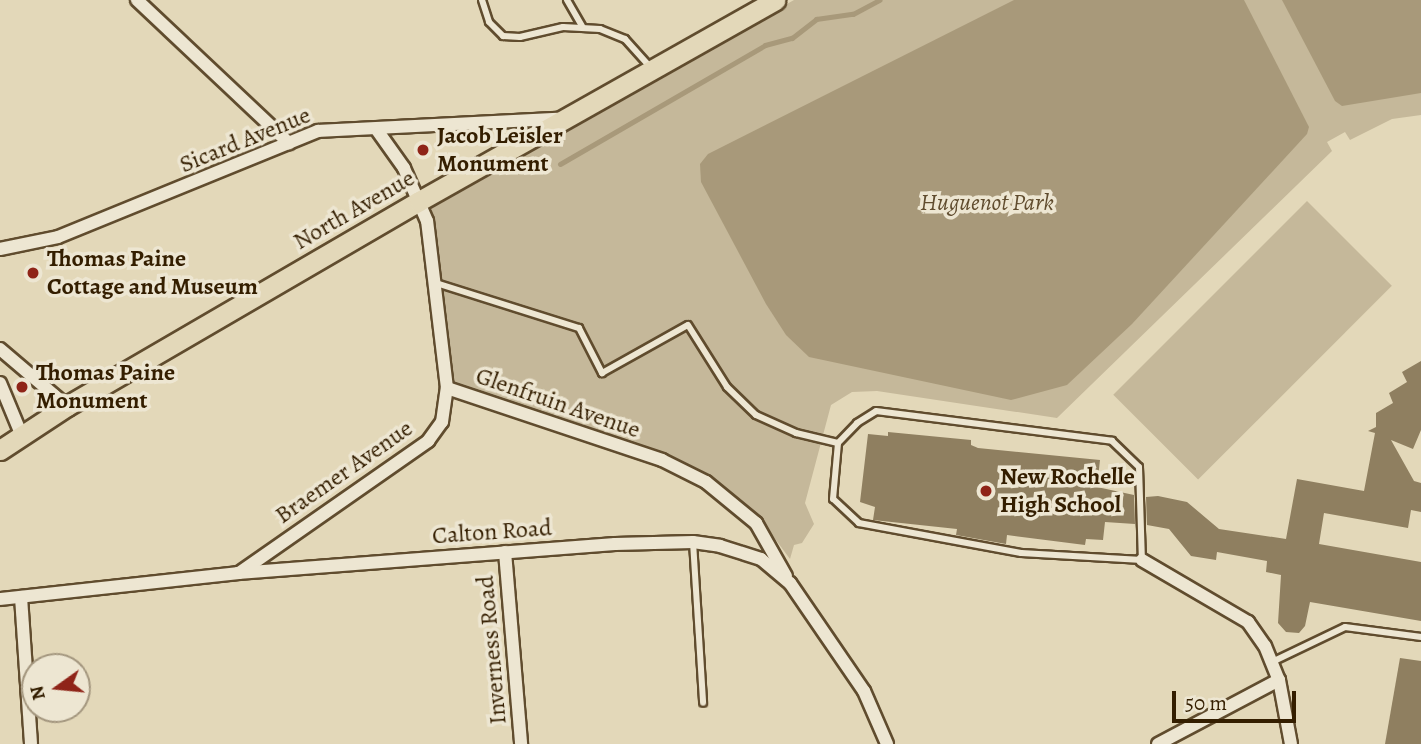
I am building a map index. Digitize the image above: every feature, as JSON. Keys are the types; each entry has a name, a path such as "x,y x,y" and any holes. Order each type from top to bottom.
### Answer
{"main road":[{"name":"North Avenue","path":"1,448 67,406 559,119 775,0"}],"street":[{"path":"138,0 289,143"},
{"name":"Sicard Avenue","path":"0,249 58,237 289,143 334,128 377,130 559,119"},
{"name":"Glenfruin Avenue","path":"377,130 404,169 419,201 436,283 447,388 662,460 706,482 756,523 790,583"},
{"path":"0,349 67,406"},
{"path":"0,383 22,436"},
{"name":"Braemer Avenue","path":"238,573 428,441 442,422 447,388"},
{"name":"Calton Road","path":"0,599 238,573 505,552 692,542 761,559 790,583 864,691 887,744"},
{"name":"Inverness Road","path":"505,552 521,744"},
{"path":"1142,560 1248,622 1272,662 1279,680 1291,744"},
{"path":"21,597 31,744"},
{"path":"1158,744 1279,680"}],"lane":[{"path":"482,0 489,22 503,36 583,28 625,40 651,69"},
{"path":"567,0 583,28"},
{"path":"436,283 579,328 602,373 688,325 727,387 756,415 796,433 838,443"},
{"path":"876,411 1112,441 1139,467 1142,560 1021,553 859,523 833,499 838,443 876,411"},
{"path":"692,542 703,703"},
{"path":"1272,662 1345,627 1421,637"}],"green space":[{"name":"Huguenot Park","path":"794,0 1421,0 1421,115 1392,119 1350,140 1345,132 1327,142 1332,151 1057,418 877,391 852,392 831,405 805,503 814,524 802,543 794,545 790,559 761,520 687,464 453,383 431,203"},
{"path":"1307,201 1392,286 1198,480 1113,395"}],"shaded area":[{"path":"1014,0 1244,0 1309,127 1307,134 1132,324 1067,385 1011,400 809,357 786,335 766,304 701,182 700,164 708,154"},
{"path":"1282,0 1421,0 1421,93 1342,106 1335,101"}],"building":[{"path":"1421,361 1421,430 1413,449 1391,440 1414,481 1421,483 1421,512 1411,510 1408,528 1324,513 1319,544 1421,562 1421,621 1310,602 1305,626 1299,633 1286,632 1278,623 1281,575 1266,572 1267,561 1217,552 1216,560 1191,556 1169,529 1147,525 1146,497 1158,496 1187,502 1219,529 1286,539 1297,479 1364,491 1375,433 1368,431 1376,427 1376,413 1393,403 1389,393 1407,382 1402,372"},
{"path":"888,432 971,440 971,445 978,448 1100,460 1097,487 1134,495 1135,524 1105,522 1103,540 1086,539 1085,545 1007,535 1006,544 956,535 957,529 873,520 875,507 860,502 868,434 888,436"},
{"path":"1400,658 1421,661 1421,744 1385,744"}],"waterway":[{"path":"560,164 765,45 792,38 816,19 853,14 879,0"}],"place":[{"name":"Jacob Leisler Monument","path":"423,150"},
{"name":"Thomas Paine Cottage and Museum","path":"33,273"},
{"name":"Thomas Paine Monument","path":"22,387"},
{"name":"New Rochelle High School","path":"986,491"}]}
